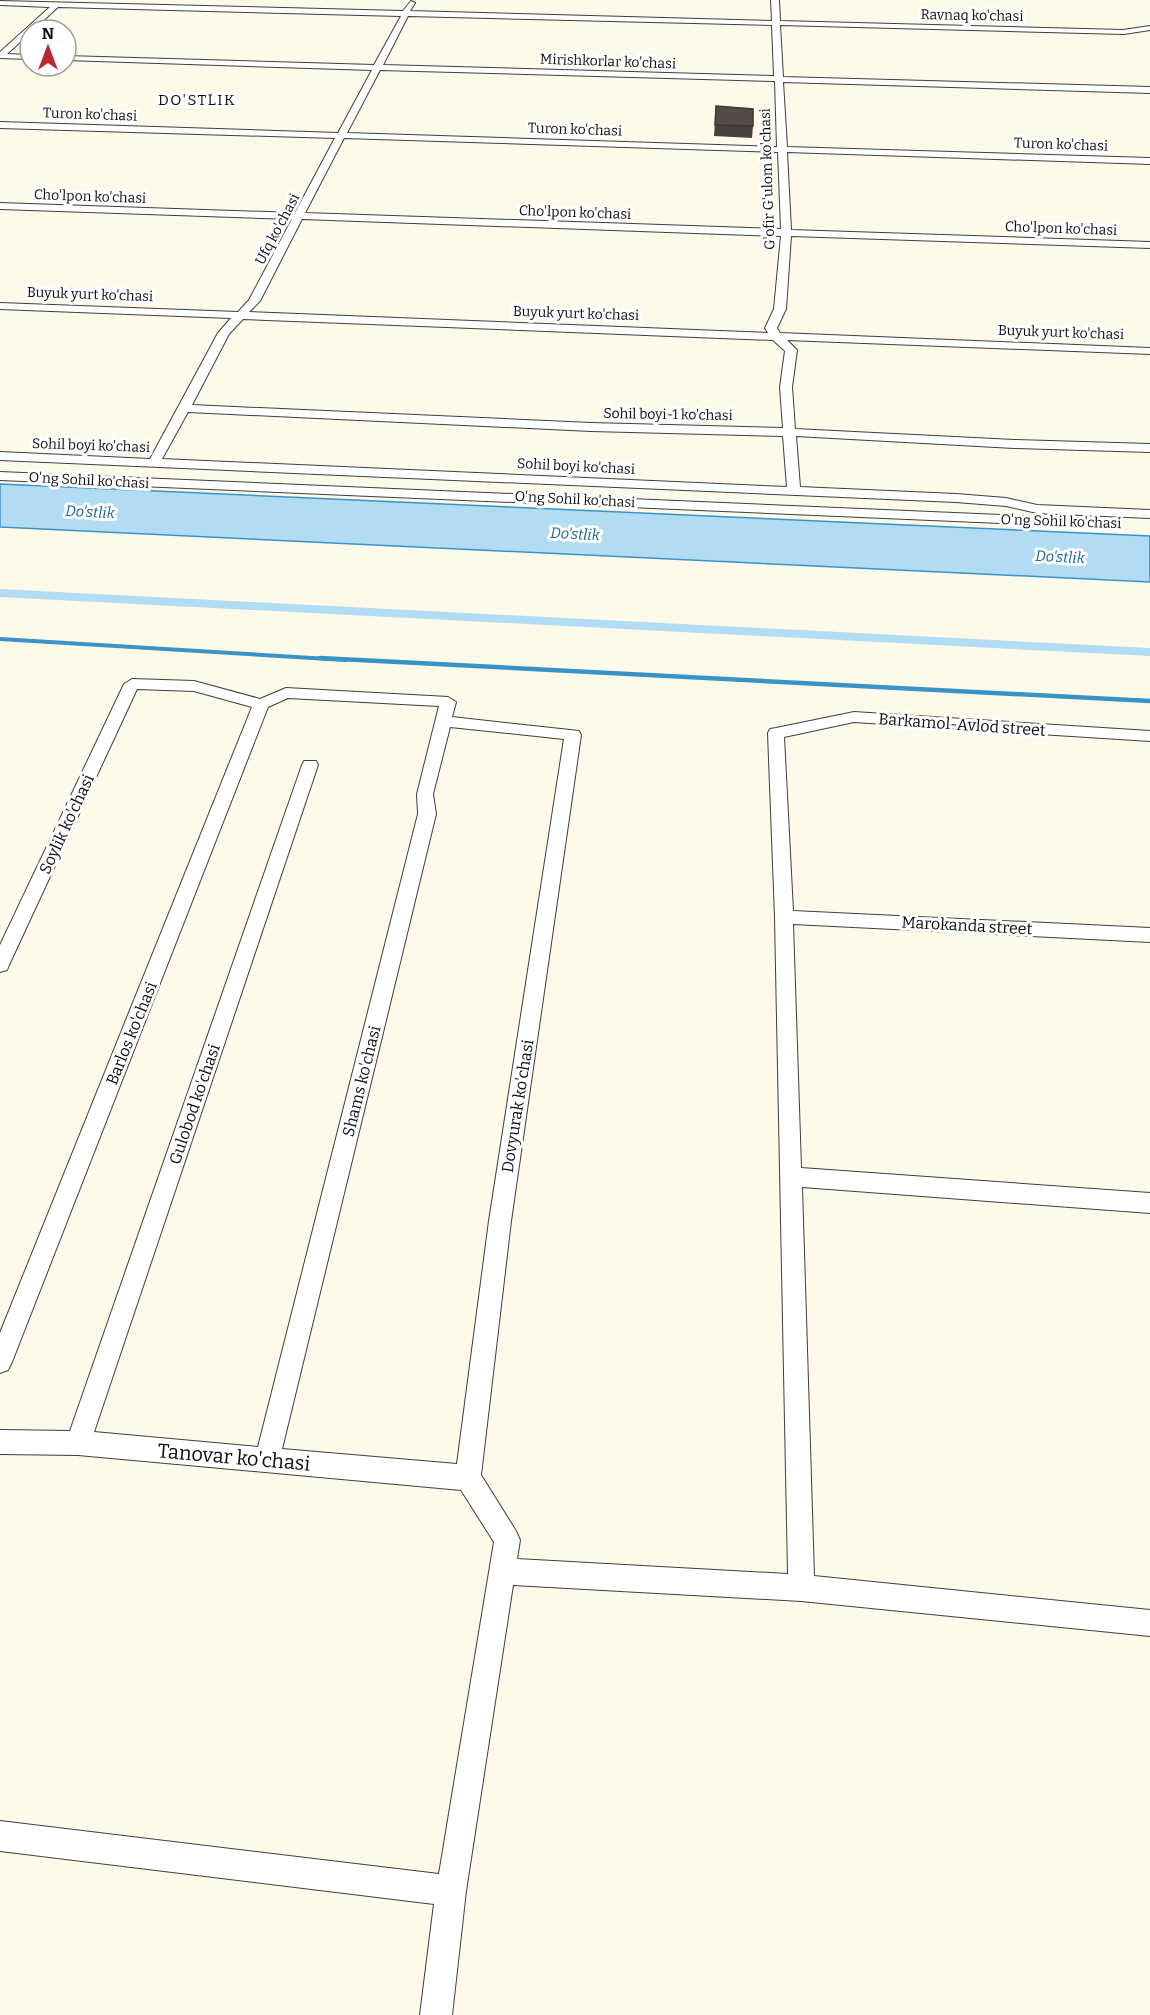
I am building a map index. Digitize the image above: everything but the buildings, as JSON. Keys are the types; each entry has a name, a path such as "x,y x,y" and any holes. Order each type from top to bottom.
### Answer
{"street":[{"name":"Ufq ko'chasi","path":"154,463 224,333 254,301 413,0"},
{"name":"G'ofir G'ulom ko'chasi","path":"775,0 786,232 780,309 771,328 776,336"},
{"name":"Ravnaq ko'chasi","path":"0,3 1124,32 1131,29 1150,28"},
{"path":"0,56 57,4"},
{"path":"0,56 18,57"},
{"name":"Mirishkorlar ko'chasi","path":"78,58 1150,90"},
{"name":"Turon ko'chasi","path":"0,125 1150,160"},
{"name":"Cho'lpon ko'chasi","path":"0,206 1150,245"},
{"name":"Buyuk yurt ko'chasi","path":"0,306 1150,351"},
{"path":"776,336 791,350 786,387 794,491"},
{"name":"Sohil boyi-1 ko'chasi","path":"185,408 488,420 591,427 790,432 1014,444 1150,448"},
{"name":"Sohil boyi ko'chasi","path":"0,456 956,498 1006,502 1038,509 1150,514"},
{"path":"88,480 99,461"},
{"name":"O'ng Sohil ko'chasi","path":"0,476 254,488 495,495 1150,525"},
{"name":"Soylik ko'chasi","path":"0,965 132,684 194,686 261,704"},
{"path":"261,704 286,693 446,712"},
{"name":"Barlos ko'chasi","path":"0,1362 261,704"},
{"name":"Dovyurak ko'chasi","path":"446,712 573,735 500,1221 468,1478"},
{"name":"Shams ko'chasi","path":"267,1460 427,814 425,794 446,712"},
{"name":"Barkamol-Avlod street","path":"784,917 776,733 854,717 1150,736"},
{"name":"Gulobod ko'chasi","path":"78,1443 310,765"},
{"path":"784,917 801,1588"},
{"name":"Marokanda street","path":"784,917 1150,935"},
{"path":"791,1177 1150,1203"},
{"name":"Tanovar ko'chasi","path":"0,1442 78,1443 468,1478"},
{"path":"436,2015 451,1891 507,1540 468,1478"},
{"path":"502,1571 801,1588 1150,1623"},
{"path":"0,1836 451,1891"}],"water":[{"name":"Do'stlik","path":"0,484 1150,536 1150,582 0,527"}],"waterway":[{"path":"0,593 1150,652"},
{"path":"0,639 345,660"},
{"path":"320,658 1150,701"}],"district":[{"name":"DO'STLIK","path":"197,100"}]}
